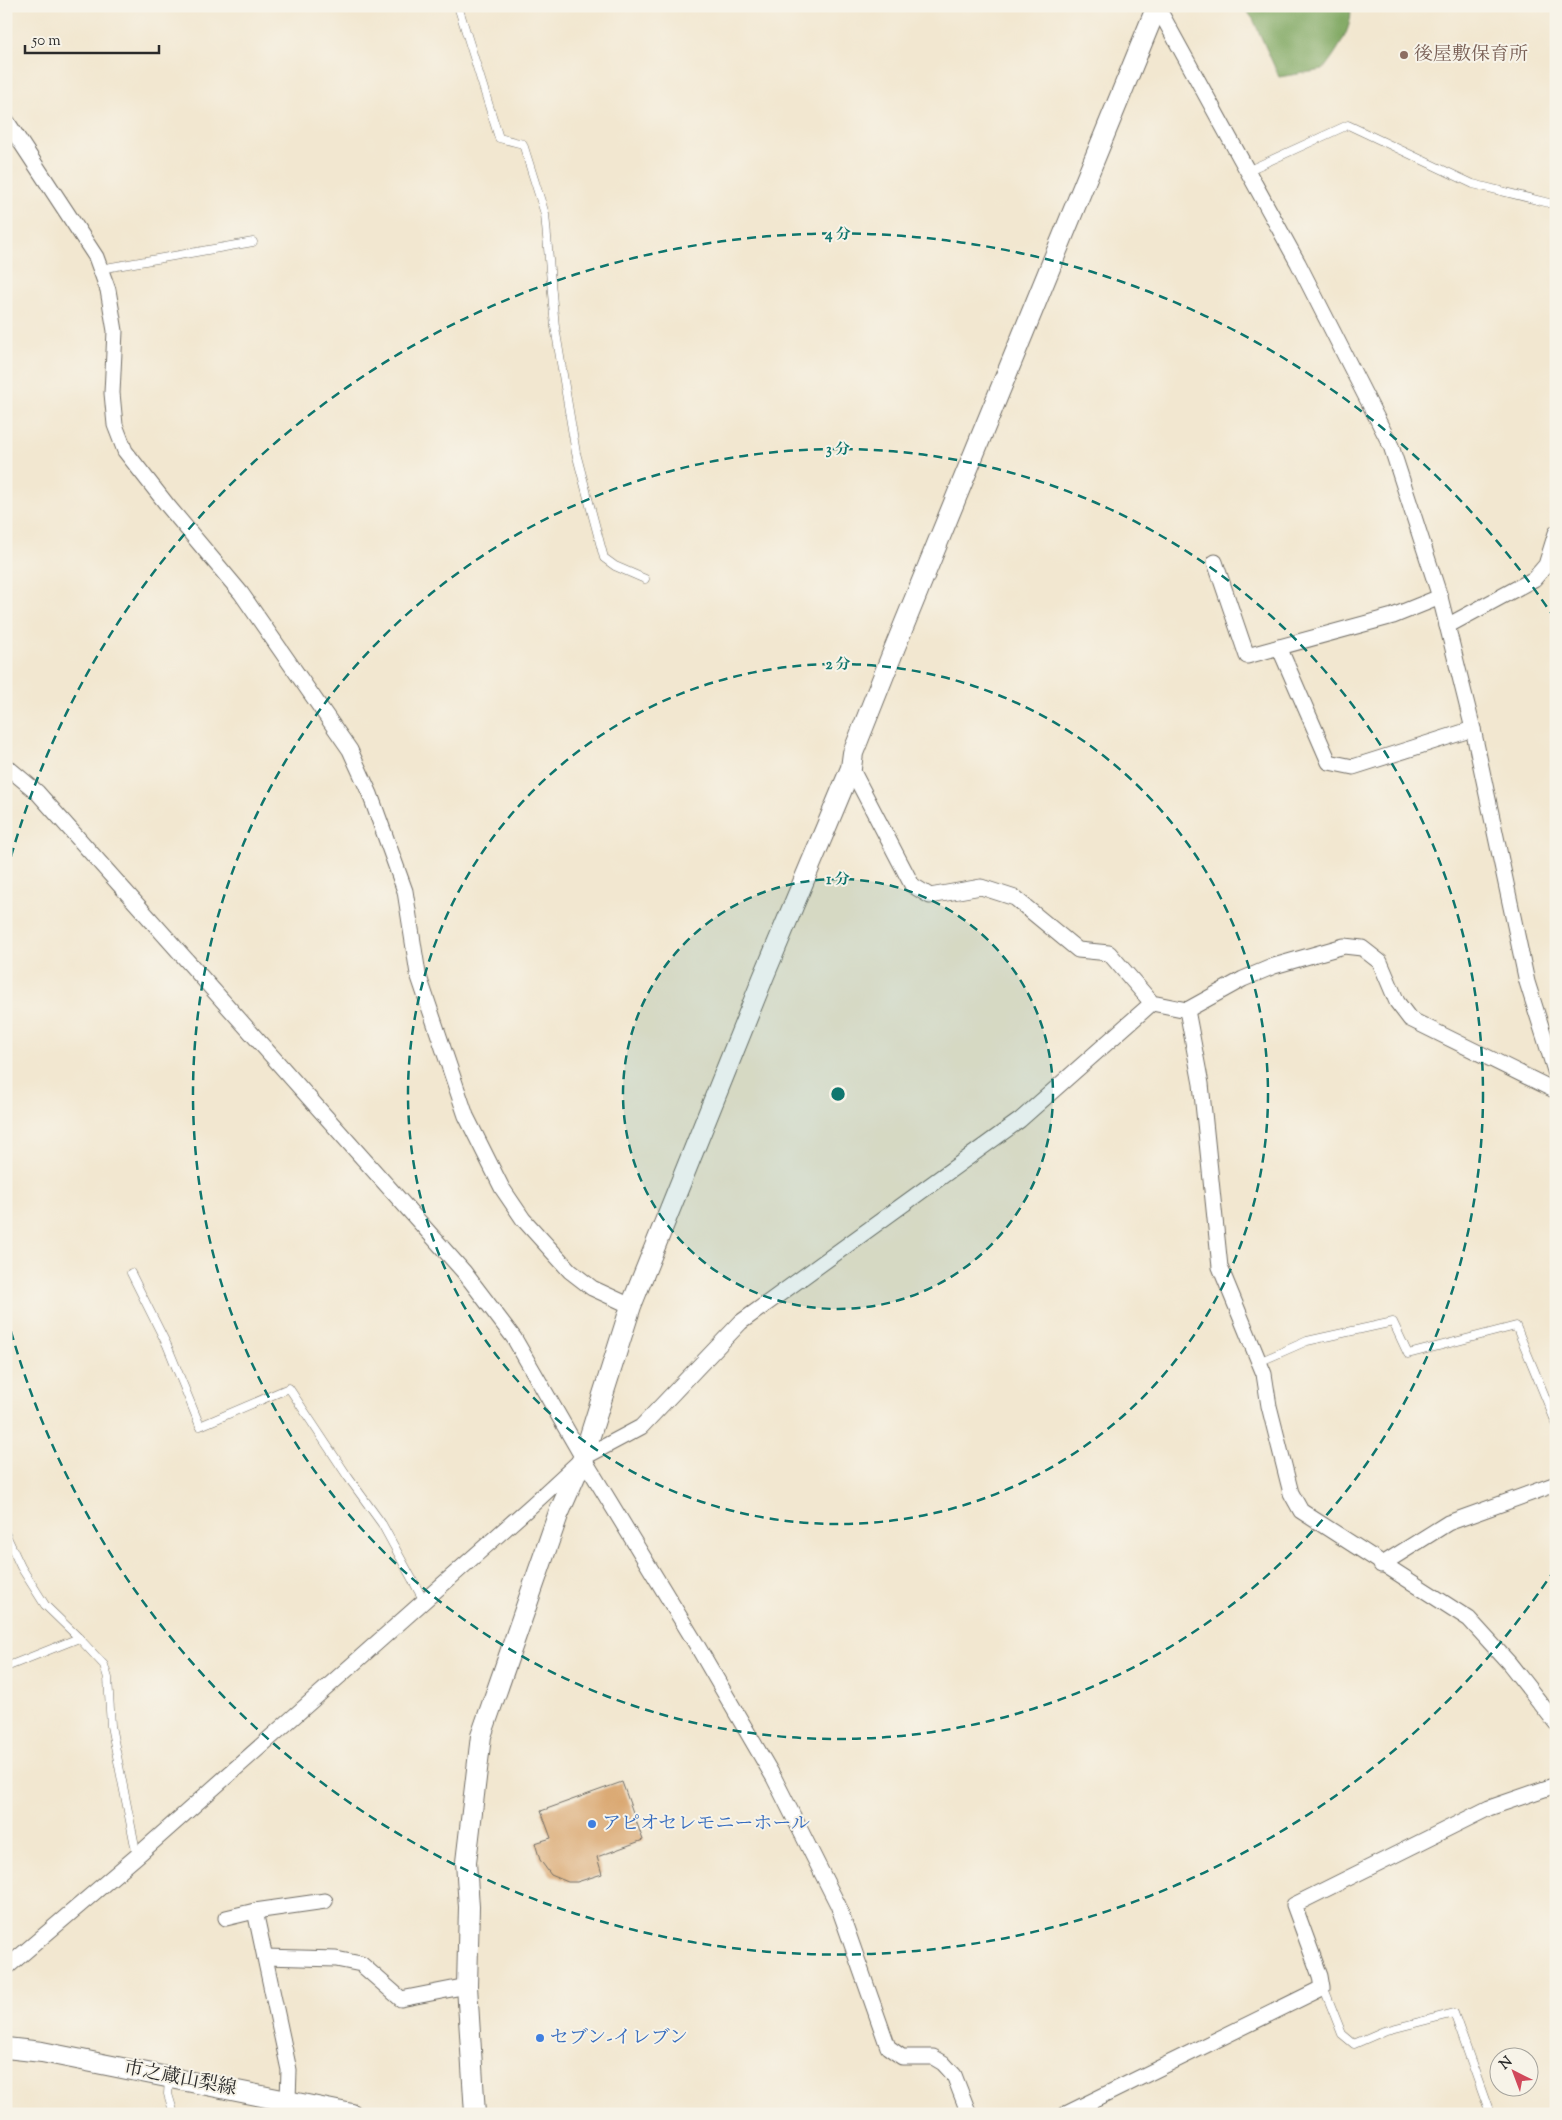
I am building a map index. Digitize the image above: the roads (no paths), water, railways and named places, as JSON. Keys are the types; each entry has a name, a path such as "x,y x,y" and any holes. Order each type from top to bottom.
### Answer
{"street":[{"path":"1157,6 1298,263 1391,446 1440,597 1473,729 1527,982 1556,1074"},
{"path":"475,2114 468,1986 469,1907 466,1862 480,1736 558,1515 583,1458 630,1306 759,987 852,768 853,753 874,700 1157,6"},
{"path":"6,120 12,143 96,257 108,290 115,331 112,393 114,425 125,451 241,593 350,750 370,794 405,891 418,974 466,1116 502,1188 523,1219 570,1271 592,1288 630,1306"},
{"path":"1447,626 1534,579 1546,565 1556,533"},
{"path":"1215,562 1247,656 1393,616 1440,597"},
{"path":"1279,648 1328,762 1353,768 1473,729"},
{"path":"6,766 37,792 464,1272 514,1338 583,1458 695,1642 774,1778 838,1905 888,2047 902,2057 933,2057 943,2063 954,2075 969,2114"},
{"path":"852,768 912,885 930,896 981,888 1015,898 1078,950 1109,952 1152,1002 1187,1010 1244,979 1274,966 1344,946 1362,948 1380,962 1397,1002 1410,1019 1556,1091"},
{"path":"6,1968 136,1856 583,1458 641,1427 741,1322 1020,1120 1132,1022 1152,1002"},
{"path":"1187,1010 1202,1084 1220,1267 1264,1374 1269,1406 1291,1493 1301,1511 1381,1565 1469,1619 1509,1663 1556,1723"},
{"path":"1381,1565 1448,1523 1556,1484"},
{"path":"1066,2114 1322,1988 1320,1976 1294,1905 1489,1808 1556,1785"},
{"path":"226,1918 255,1911 325,1900"},
{"path":"255,1911 289,2070 288,2100"},
{"path":"265,1957 336,1959 360,1964 401,1999 468,1986"},
{"name":"市之蔵山梨線","path":"6,2048 42,2052 352,2114"}],"lane":[{"path":"458,6 499,138 523,144 545,214 555,327 576,453 604,558 615,566 645,579"},
{"path":"1247,171 1348,125 1473,184 1549,203 1556,202"},
{"path":"100,269 253,242"},
{"path":"131,1273 168,1345 200,1426 289,1388 348,1477 382,1524 424,1601"},
{"path":"1259,1362 1307,1341 1393,1322 1408,1354 1516,1326 1556,1423"},
{"path":"6,1535 21,1567 45,1606 104,1665 108,1678 111,1726 136,1856"},
{"path":"6,1667 79,1638"},
{"path":"1322,1988 1325,1991 1342,2034 1354,2044 1384,2030 1454,2012 1490,2114"},
{"path":"169,2077 168,2094 174,2114"}],"place":[{"name":"後屋敷保育所","path":"1404,55"},
{"name":"アピオセレモニーホール","path":"592,1824"},
{"name":"セブン-イレブン","path":"540,2038"}]}
